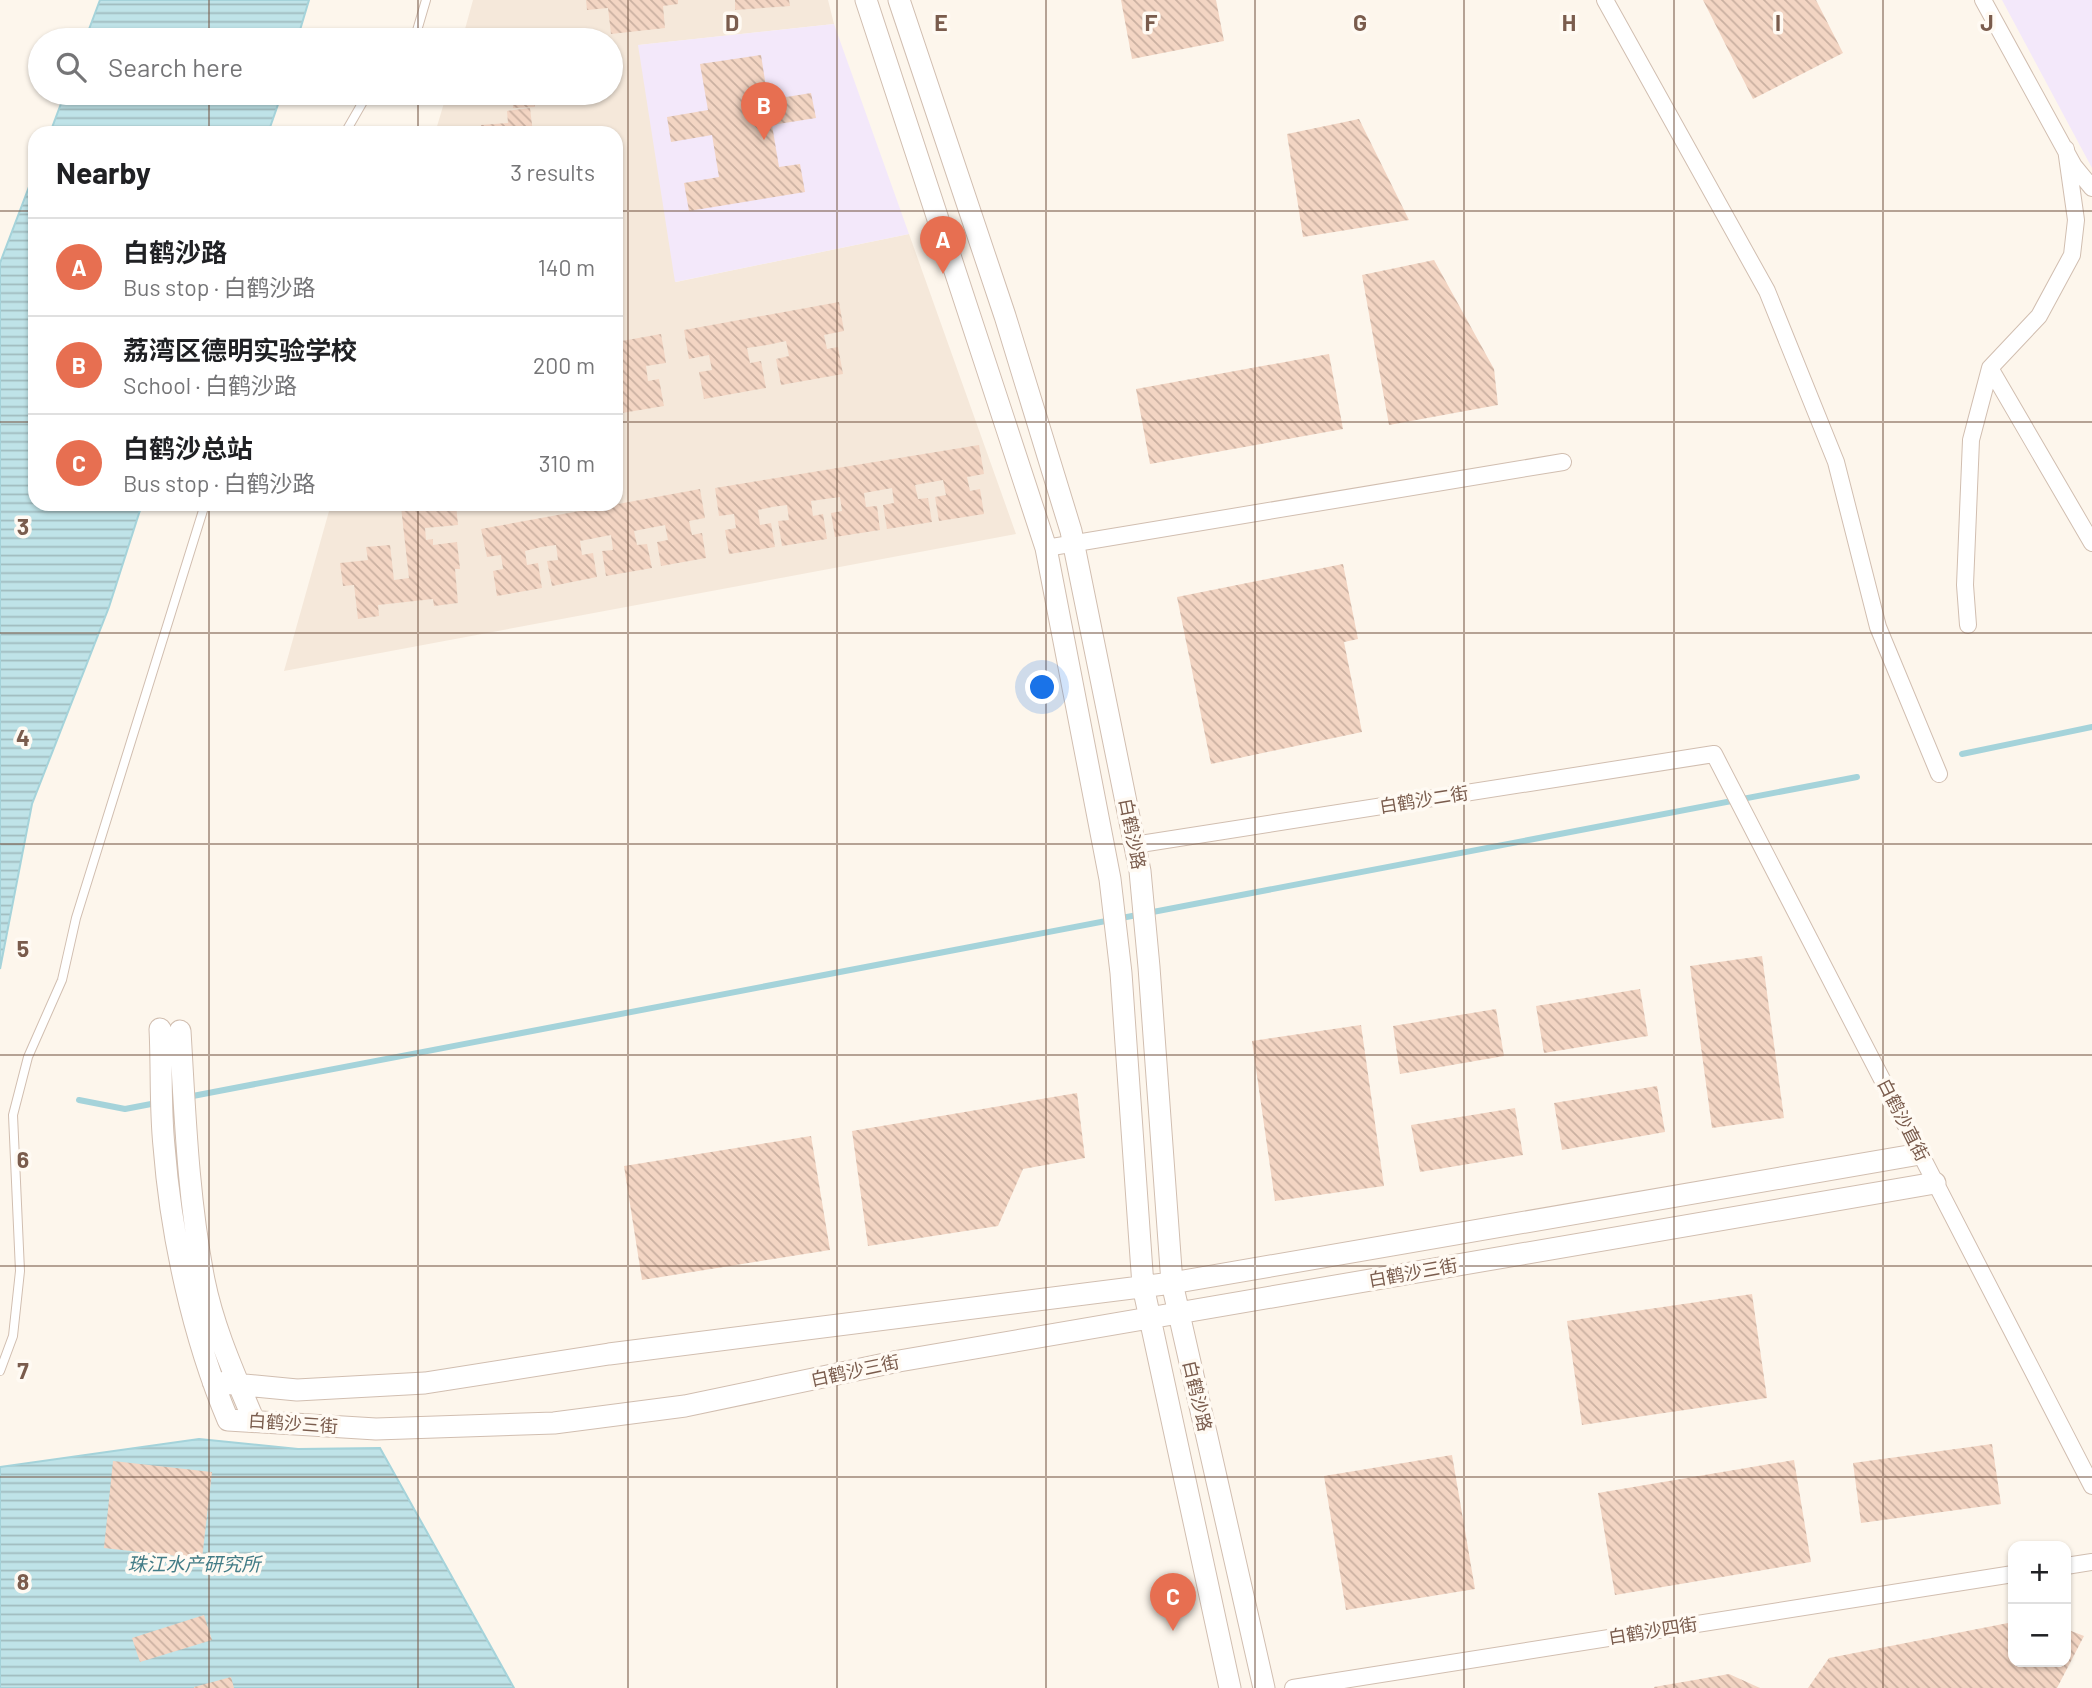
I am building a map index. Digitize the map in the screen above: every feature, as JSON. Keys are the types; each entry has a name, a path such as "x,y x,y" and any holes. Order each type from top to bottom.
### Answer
{"street":[{"name":"白鹤沙路","path":"866,0 1046,548 1110,879 1121,973 1143,1286 1230,1688"},
{"name":"白鹤沙路","path":"899,0 1005,316 1074,543 1140,871 1172,1283 1264,1688"},
{"path":"1605,0 1767,291 1836,462 1878,627 1939,774"},
{"path":"1983,0 2074,166 2092,188"},
{"path":"1968,625 1965,584 1971,440 1990,368 2039,316 2072,255 2076,220 2066,149"},
{"path":"1990,368 2092,543"},
{"path":"1046,548 1563,462"},
{"name":"白鹤沙二街","path":"1134,845 1714,754"},
{"name":"白鹤沙直街","path":"1714,754 2092,1486"},
{"path":"213,1382 186,1288 163,1144 170,1040 204,1281 224,1349 254,1421"},
{"name":"白鹤沙三街","path":"1920,1154 1172,1283 609,1354 425,1383 298,1390 213,1382 228,1420 376,1429 554,1423 685,1406 899,1362 1150,1317 1935,1183"},
{"path":"2071,1565 2092,1562"},
{"name":"白鹤沙四街","path":"1293,1688 2008,1575"}],"lane":[{"path":"418,28 426,0"},
{"path":"349,126 362,105"},
{"path":"0,1371 13,1336 20,1271 13,1115 28,1057 62,981 76,918 203,511"}],"shaded area":[{"path":"473,0 828,0 834,24 639,45 676,282 909,234 1016,534 284,671 329,511 623,511 623,126 437,126 443,105 623,105 623,28 465,28"},
{"path":"2002,0 2092,0 2092,168"},
{"path":"834,24 909,234 675,282 638,45"}],"water":[{"path":"100,0 309,0 301,28 90,28"},
{"path":"60,105 278,105 270,126 53,126"},
{"path":"28,189 28,511 140,511 109,607 32,804 0,969 0,263"},
{"name":"珠江水产研究所","path":"199,1439 298,1449 380,1448 514,1688 0,1688 0,1467"}],"building":[{"path":"586,0 678,0 678,4 663,6 665,28 623,33 623,28 610,28 608,8 587,10"},
{"path":"735,0 789,0 790,6 735,10"},
{"path":"1121,0 1216,0 1224,41 1132,59"},
{"path":"1703,0 1816,0 1843,53 1753,99"},
{"path":"761,55 768,100 811,93 816,118 772,125 779,167 800,164 805,192 689,211 684,183 719,177 712,135 671,142 667,117 708,110 700,64"},
{"path":"513,105 535,105 535,107 513,108"},
{"path":"530,108 532,126 481,126 508,123 507,111"},
{"path":"1359,119 1409,220 1303,237 1287,134"},
{"path":"1434,260 1494,369 1498,405 1389,425 1362,275"},
{"path":"839,302 844,331 824,335 827,349 838,347 843,374 781,385 776,359 789,356 786,341 747,348 750,363 761,361 766,388 704,399 699,372 712,370 709,355 689,359 684,330"},
{"path":"661,334 666,363 646,366 648,381 659,379 664,406 623,413 623,341"},
{"path":"1329,354 1343,429 1150,464 1136,389"},
{"path":"979,445 984,474 967,477 970,491 980,489 984,514 939,521 935,497 946,495 943,480 915,485 918,499 928,498 932,522 887,529 883,505 894,503 892,488 864,493 866,507 877,506 880,530 835,537 831,513 842,511 840,497 811,501 813,516 823,514 827,539 782,546 778,521 789,520 787,505 772,507 758,510 760,525 771,523 775,547 729,554 725,530 736,528 734,514 719,516 715,488"},
{"path":"700,489 705,518 689,521 692,535 702,533 706,558 661,566 657,542 668,540 665,525 634,531 637,545 647,544 652,568 606,576 602,551 613,550 611,535 580,541 582,555 593,553 597,577 552,586 547,561 558,560 556,545 541,547 525,551 527,565 538,563 542,588 497,596 493,571 503,569 501,555 487,557 481,529 580,511 623,511 623,503"},
{"path":"401,511 457,511 458,525 425,528 426,540 433,539 433,545 457,542 460,569 455,569 458,603 434,606 433,599 378,605 379,616 358,619 354,585 343,586 340,563 368,560 366,547 390,545 394,580 409,578"},
{"path":"1343,564 1358,639 1344,642 1362,732 1211,764 1177,597"},
{"path":"1762,956 1784,1118 1712,1128 1690,966"},
{"path":"1640,989 1648,1036 1544,1053 1536,1006"},
{"path":"1496,1009 1504,1056 1400,1074 1393,1026"},
{"path":"1361,1025 1384,1186 1275,1201 1252,1041"},
{"path":"1657,1086 1665,1132 1562,1150 1554,1103"},
{"path":"1077,1093 1085,1158 1023,1169 998,1226 868,1246 852,1131"},
{"path":"1515,1108 1523,1155 1420,1172 1411,1125"},
{"path":"811,1136 830,1250 642,1280 624,1166"},
{"path":"1752,1294 1767,1398 1582,1425 1567,1321"},
{"path":"1992,1444 2001,1504 1861,1523 1853,1463"},
{"path":"1452,1455 1475,1589 1346,1610 1324,1476"},
{"path":"1794,1460 1811,1562 1615,1595 1598,1493"},
{"path":"113,1461 212,1472 202,1559 104,1548"},
{"path":"204,1615 212,1640 140,1662 132,1638"},
{"path":"2008,1623 2008,1667 2068,1667 2057,1688 1808,1688 1829,1658"},
{"path":"2071,1631 2084,1636 2071,1661"},
{"path":"1729,1674 1760,1688 1654,1688 1654,1687"},
{"path":"231,1677 234,1688 194,1688 194,1687"}],"waterway":[{"path":"1962,754 2092,727"},
{"path":"79,1100 125,1109 1857,777"}],"place":[{"name":"荔湾区德明实验学校","path":"764,140"},
{"name":"白鹤沙路","path":"943,274"},
{"name":"白鹤沙总站","path":"1173,1631"}]}
